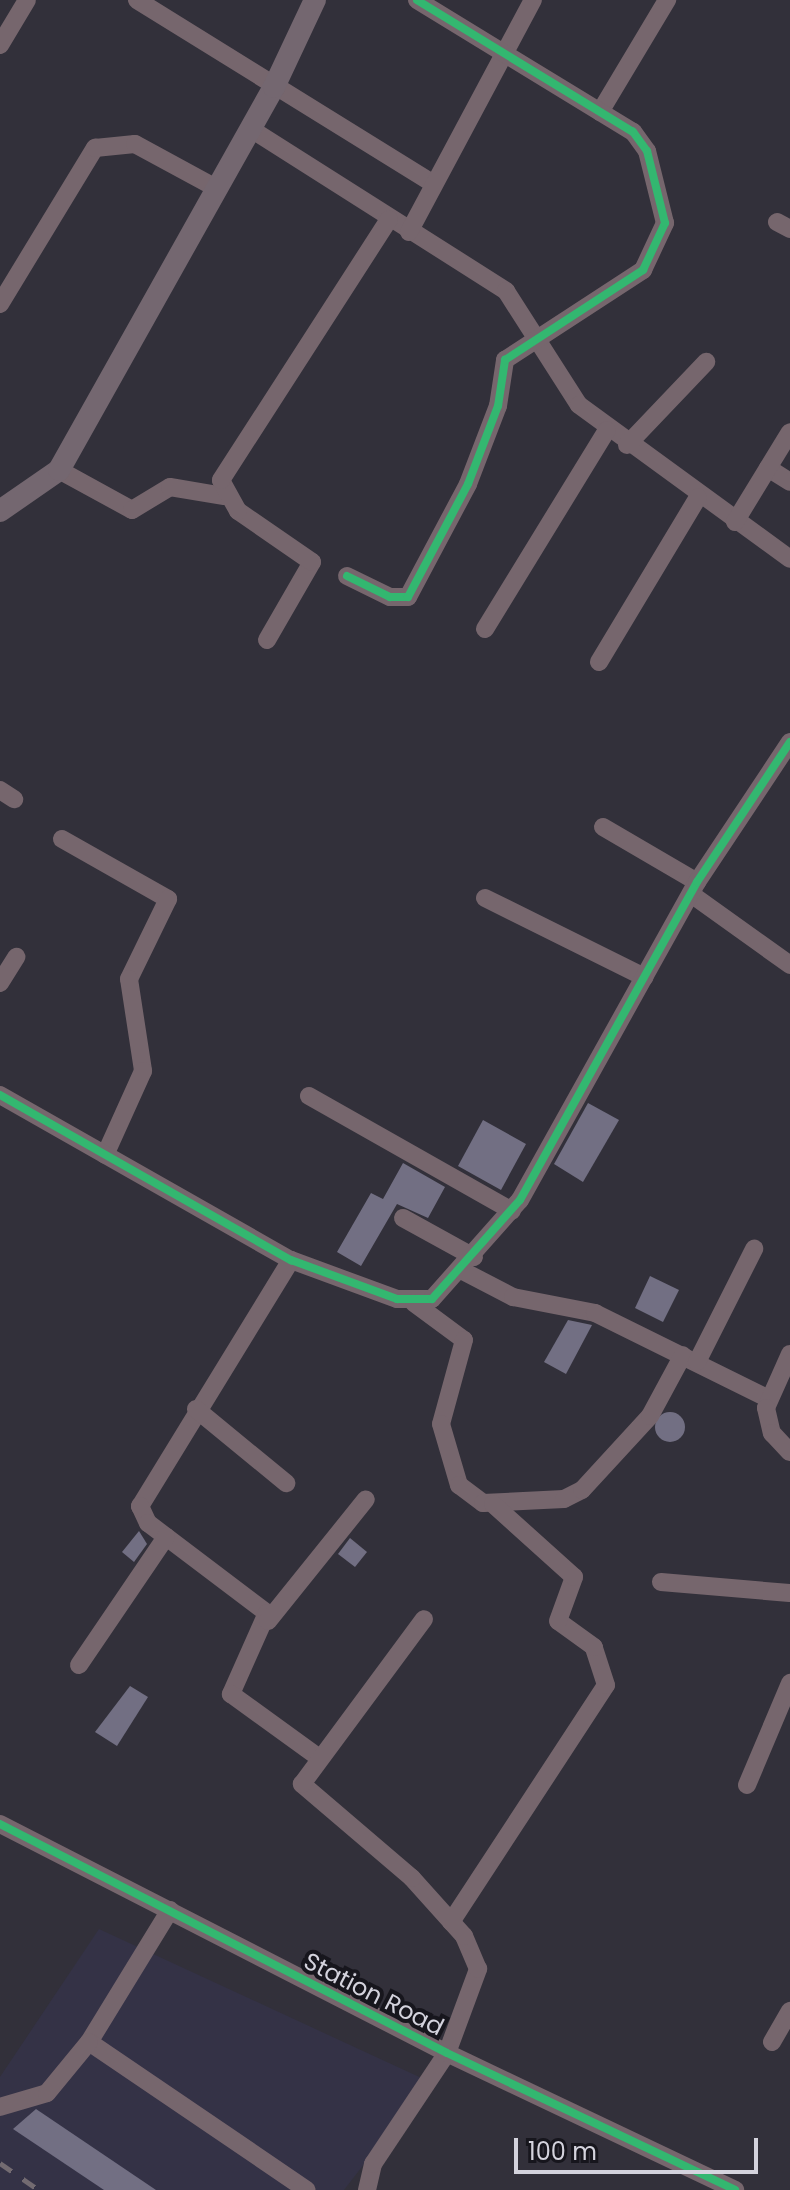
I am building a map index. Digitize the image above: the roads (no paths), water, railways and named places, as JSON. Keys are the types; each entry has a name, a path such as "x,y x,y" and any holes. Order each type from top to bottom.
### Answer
{"main road":[{"path":"0,511 59,470 274,87 315,0"}],"street":[{"path":"0,45 27,0"},
{"path":"137,0 434,184"},
{"path":"347,576 390,597 408,597 468,484 498,406 501,367 539,338 643,270 661,240 665,223 643,142 600,112 417,0"},
{"path":"409,232 533,0"},
{"path":"600,112 667,0"},
{"path":"251,129 506,291 539,338 579,405 607,430 698,497 790,559"},
{"path":"0,304 95,148 135,144 216,188"},
{"path":"224,496 228,460 389,219"},
{"path":"627,445 706,362"},
{"path":"485,629 607,430"},
{"path":"735,522 790,432"},
{"path":"768,468 790,482"},
{"path":"59,470 132,510 170,487 224,496 312,562 267,640"},
{"path":"599,662 698,497"},
{"path":"414,1303 432,1299 468,1264 512,1211 694,888 790,742"},
{"path":"603,827 694,888 790,965"},
{"path":"62,839 168,899 129,979 143,1071 105,1155"},
{"path":"485,898 644,977"},
{"path":"0,983 16,957"},
{"path":"0,1095 291,1260 414,1303 464,1340 441,1424 443,1446 459,1485 493,1504 574,1577 558,1621 594,1647 606,1685 451,1922"},
{"path":"309,1096 512,1211"},
{"path":"403,1218 513,1297 579,1306 769,1399"},
{"path":"493,1504 564,1499 582,1490 650,1416 690,1359 754,1249"},
{"path":"268,1621 262,1607 166,1537 142,1515 142,1495 291,1260"},
{"path":"790,1354 769,1399 767,1421 790,1452"},
{"path":"196,1409 286,1483"},
{"path":"318,1757 231,1694 268,1621 366,1499"},
{"path":"79,1665 166,1537"},
{"path":"661,1582 790,1593"},
{"path":"367,2190 373,2164 447,2053 478,1969 451,1922 377,1845 305,1793 306,1772 424,1619"},
{"path":"747,1785 790,1683"},
{"name":"Station Road","path":"0,1824 447,2053 735,2190"},
{"path":"0,2107 47,2093 89,2042 170,1910"},
{"path":"772,2042 790,2011"},
{"path":"89,2042 307,2190"}],"railway":[{"path":"0,2163 39,2190"}]}
